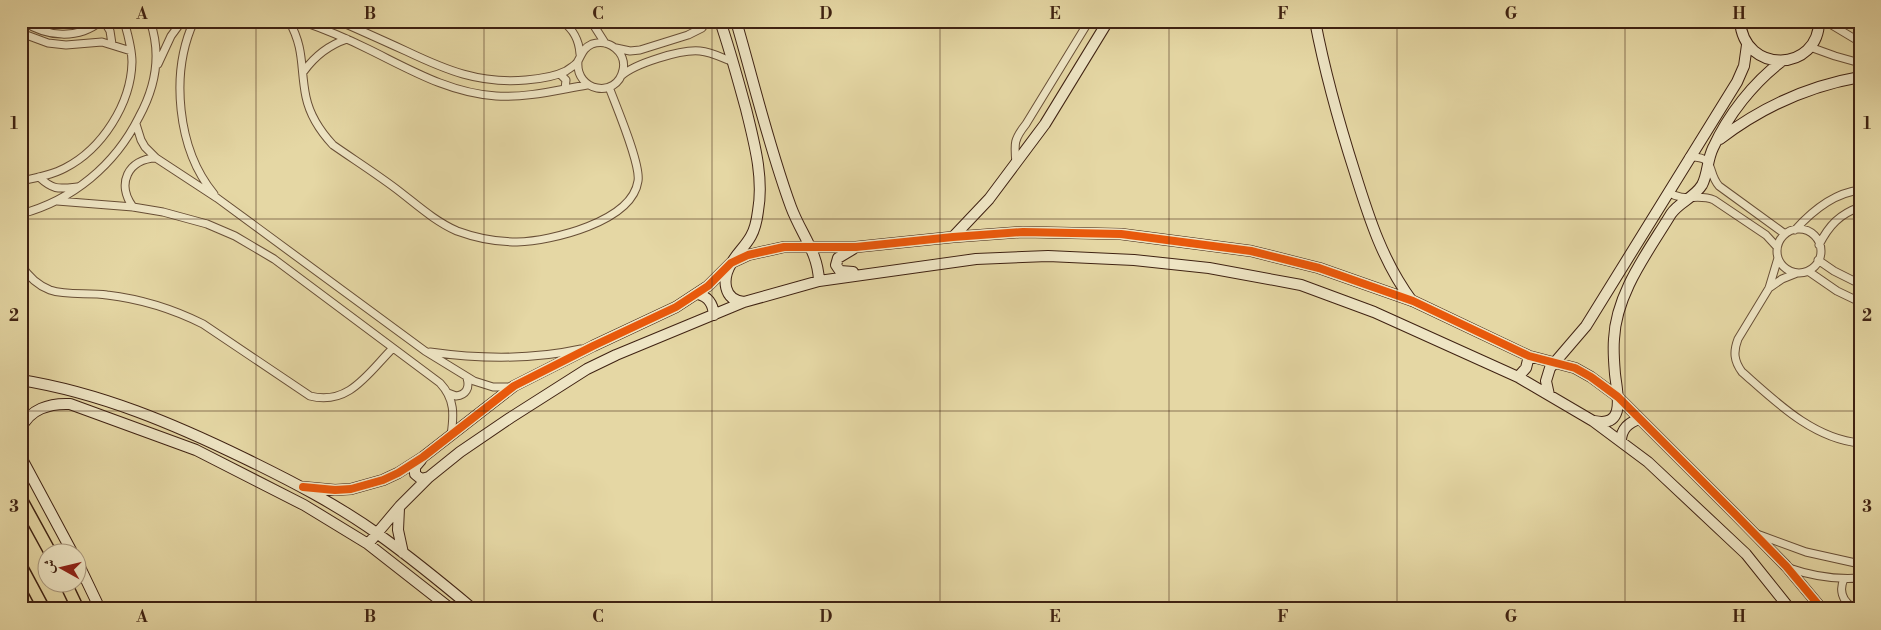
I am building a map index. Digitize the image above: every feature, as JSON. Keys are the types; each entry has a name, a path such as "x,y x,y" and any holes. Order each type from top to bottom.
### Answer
{"main road":[{"path":"21,499 45,542"},
{"path":"21,566 44,609"},
{"path":"70,592 78,609"}],"street":[{"path":"23,21 40,30 66,34 83,32 102,21 110,31 112,44"},
{"path":"21,181 57,172 74,163 90,150 104,134 120,108 127,90 131,70 129,36 124,21"},
{"path":"150,21 154,34 157,69"},
{"path":"21,214 57,201 80,187 110,161 131,134 152,90 157,69 166,47 180,23 168,21"},
{"path":"194,21 182,69 182,115 194,159 204,180 217,198"},
{"path":"289,21 300,47 306,97 310,112 317,126 333,145 439,221 472,236 507,242 526,242 555,237 583,228 612,214 626,204 633,195 638,180 638,169 609,87"},
{"path":"301,21 347,39 433,81 468,92 496,96 526,96 587,85 598,89 609,87 637,65 691,51 707,52 733,62"},
{"path":"340,21 442,68 486,80 512,81 560,74 579,58 589,46 597,43 605,43 630,51 640,50 688,36 702,28 707,21"},
{"path":"562,21 573,32 580,46 578,69 580,76 587,85"},
{"path":"591,21 605,43"},
{"path":"303,487 335,490 367,486 398,473 423,457 514,386 676,307 698,294 713,282 743,250 752,235 761,196 757,153 720,21"},
{"path":"736,21 791,208 818,264 820,281"},
{"path":"1016,163 1014,144 1016,136 1026,124 1089,21"},
{"path":"953,237 989,199 1045,124 1108,21"},
{"path":"1315,21 1324,67 1362,195 1390,267 1413,301"},
{"path":"1740,21 1741,30 1747,45 1753,51 1766,59 1782,61 1797,57 1810,47 1818,33 1819,21"},
{"path":"1825,21 1860,42"},
{"path":"21,33 40,41 57,44 102,42 131,50"},
{"path":"304,72 320,54 333,45 347,39"},
{"path":"1549,395 1547,374 1554,362 1586,326 1737,82 1744,66 1747,45"},
{"path":"1810,47 1860,63"},
{"path":"616,48 623,61 621,76"},
{"path":"1593,421 1605,422 1611,420 1618,409 1614,338 1616,319 1630,284 1670,214 1678,205 1695,194 1702,185 1708,161 1716,142 1755,85 1782,61"},
{"path":"560,74 566,80 565,89"},
{"path":"1716,142 1746,121 1786,99 1821,86 1860,77"},
{"path":"136,124 145,147 156,158 217,198 426,351 467,378 493,386 514,386"},
{"path":"757,153 767,153 773,149"},
{"path":"1690,157 1697,157 1708,161 1714,179 1719,186 1785,234"},
{"path":"133,207 126,193 126,178 135,165 141,161 156,158"},
{"path":"39,177 49,186 57,189 80,187"},
{"path":"1795,230 1829,200 1860,190"},
{"path":"1668,192 1677,197 1687,199 1704,197 1714,200 1766,236 1777,247"},
{"path":"57,201 133,207 193,220 222,230 249,243 274,259 440,383 448,393 453,413 451,435"},
{"path":"1769,288 1782,278 1808,271 1818,260 1820,245 1826,231 1835,220 1847,211 1860,207"},
{"path":"1820,245 1810,232 1800,229 1785,234 1777,247 1778,258 1769,288 1738,339 1734,356 1742,372 1793,414 1822,432 1838,439 1860,443"},
{"path":"744,302 739,302 731,297 726,289 727,274 731,263 765,250 784,247 856,247 1023,232 1121,234 1251,251 1292,261 1349,278 1413,301 1529,356 1570,366 1583,373 1618,397 1786,566 1822,609"},
{"path":"856,247 838,258 836,261 837,268 843,272 867,274"},
{"path":"368,544 400,506 429,477 460,452 587,369 616,355 744,302 820,281 976,259 1048,256 1134,260 1209,268 1301,285 1374,312 1518,376 1593,421 1648,462 1746,554 1790,609"},
{"path":"1778,258 1787,270 1798,273"},
{"path":"1818,260 1834,271 1860,284"},
{"path":"21,265 35,282 50,290 133,299 163,307 192,319 203,324 310,396 318,398 335,397 351,390 393,348"},
{"path":"1808,271 1838,291 1860,302"},
{"path":"698,294 710,302 714,315"},
{"path":"426,351 476,357 510,357 543,355 593,346"},
{"path":"1518,376 1526,368 1529,356"},
{"path":"448,393 456,396 464,394 468,386 467,378"},
{"path":"21,380 126,406 202,438 303,487 376,533 473,609"},
{"path":"21,429 26,414 53,404 70,404 196,450 304,505 368,544 451,609"},
{"path":"1620,441 1621,434 1626,427 1640,419"},
{"path":"196,450 202,438"},
{"path":"21,457 67,542"},
{"path":"423,457 415,467 415,474 421,478 429,477"},
{"path":"400,506 398,530 403,553"},
{"path":"1753,532 1806,552 1860,564"},
{"path":"1786,566 1816,576 1844,579 1860,578"},
{"path":"1844,579 1842,594 1846,602 1851,608 1860,600"},
{"path":"88,584 100,609"}],"cycle path":[{"path":"303,487 335,490 351,489 383,480 398,473 423,457 514,386 676,307 708,286 731,263 748,255 784,247 856,247 1023,232 1121,234 1251,251 1319,268 1413,301 1529,356 1575,368 1618,397 1786,566 1822,609"}]}
